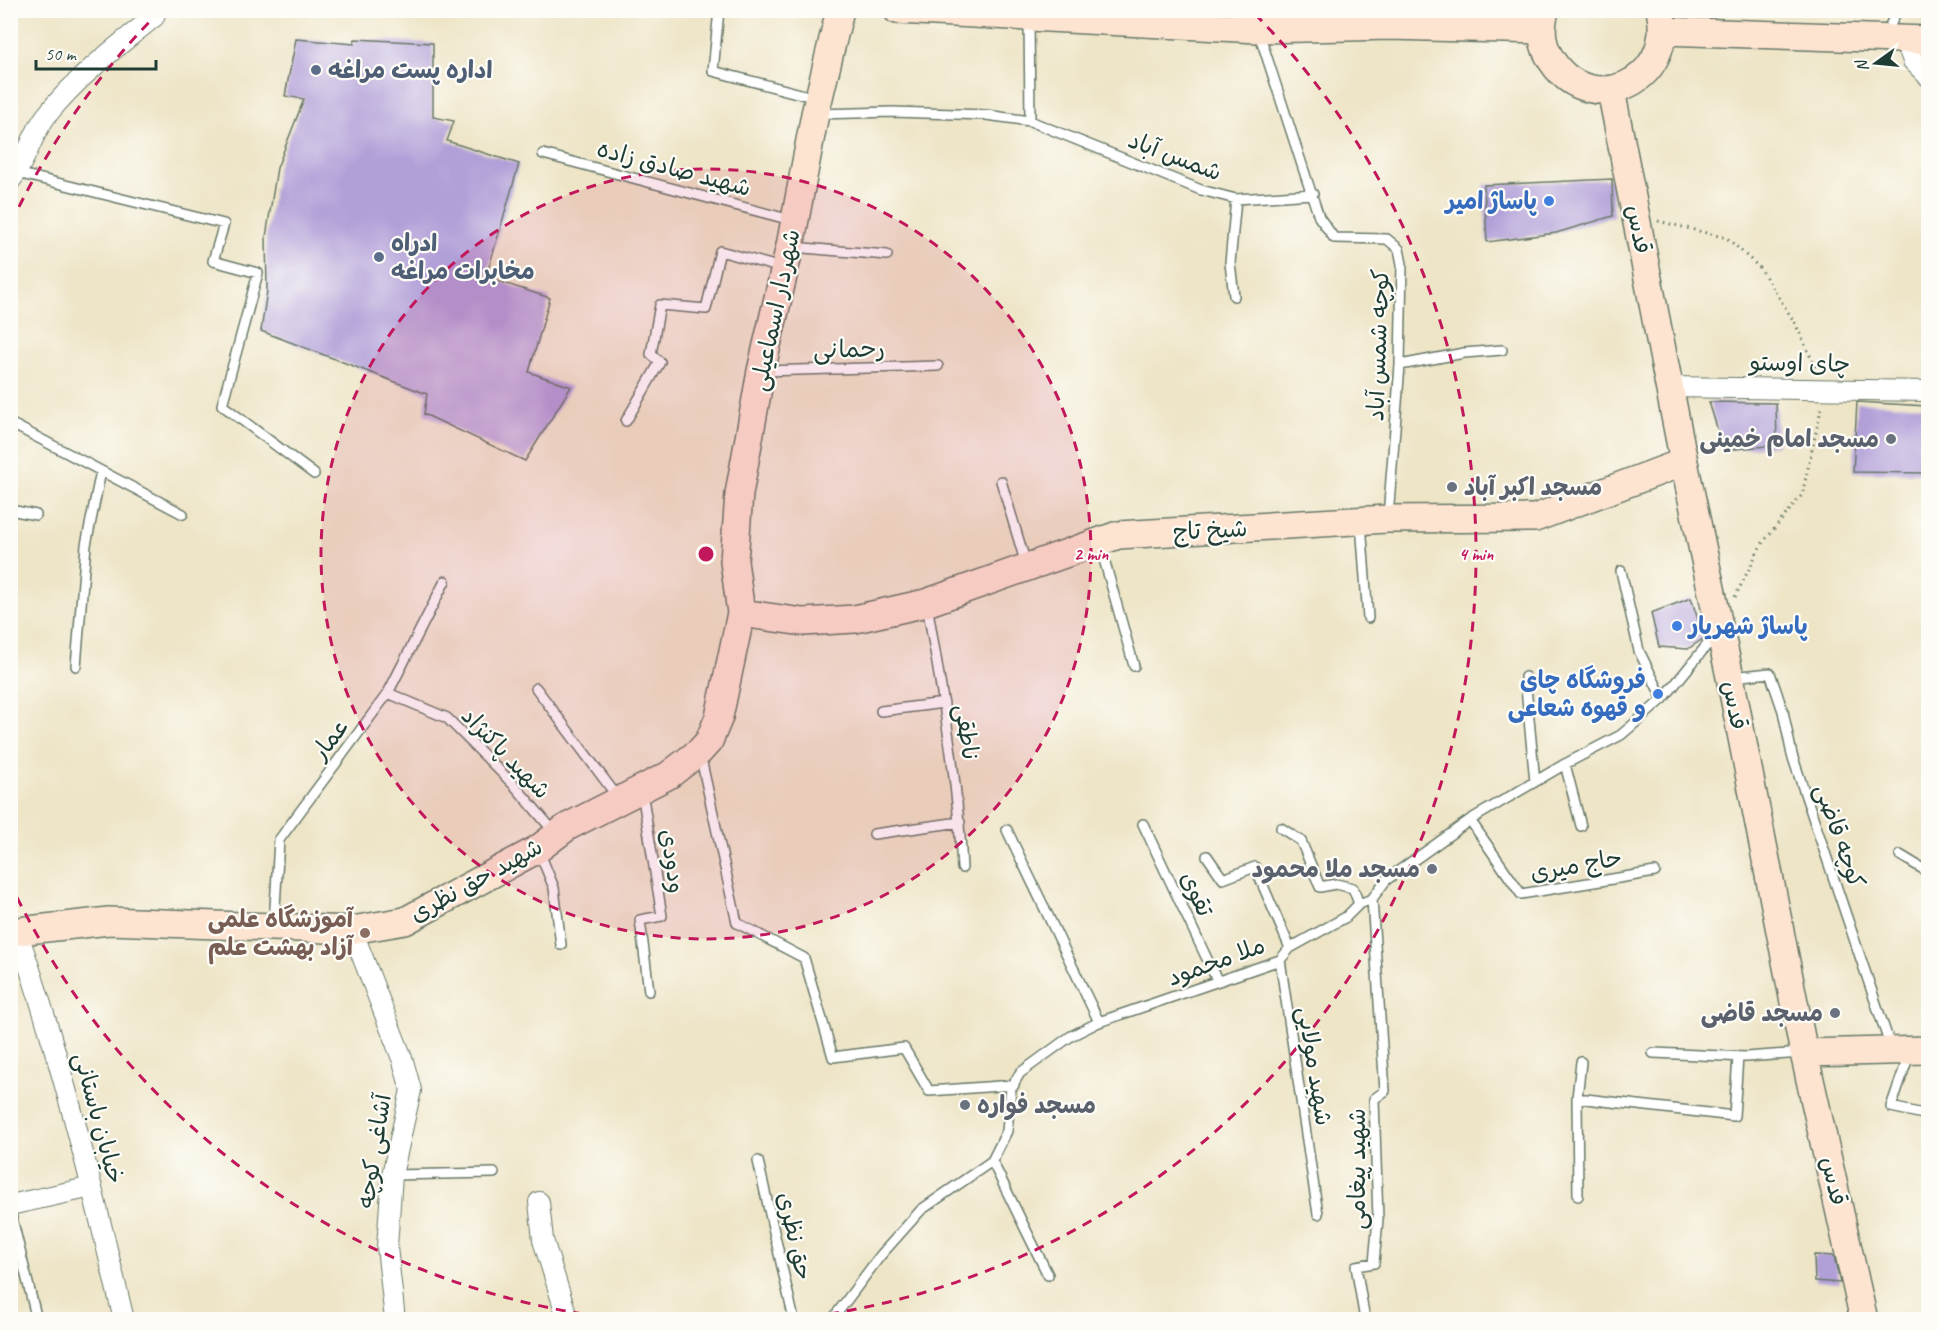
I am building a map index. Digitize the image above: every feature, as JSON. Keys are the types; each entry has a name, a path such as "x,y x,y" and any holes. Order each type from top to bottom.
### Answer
{"street":[{"path":"14,177 44,118 83,74 154,16 156,10"},
{"name":"شهردار اسماعیلی","path":"741,613 734,561 739,494 761,371 840,10"},
{"path":"897,10 1029,14 1258,29 1390,22 1544,20 1546,50 1556,68 1571,82 1590,89 1611,90 1630,84 1654,62 1660,47 1661,21 1906,39 1912,61 1929,76"},
{"name":"قدس","path":"1611,90 1804,1053 1864,1320"},
{"name":"چای اوستو","path":"1670,387 1929,391"},
{"name":"شیخ تاج","path":"741,613 803,622 855,619 926,603 1118,534 1361,520 1535,518 1684,462"},
{"name":"شهید حق نظری","path":"14,932 109,921 352,930 405,921 669,775 700,751 710,741 719,717 741,613"},
{"name":"آشاغی کوچه","path":"352,930 404,1061 411,1090 392,1175 387,1247 395,1320"},
{"name":"خیابان باستانی","path":"14,932 36,987 92,1187 124,1320"},
{"path":"1804,1053 1910,1050"},
{"path":"10,1205 92,1187"},
{"path":"539,1202 543,1240 568,1320"}],"lane":[{"name":"شمس آباد","path":"719,10 713,71 817,107 975,115 1030,121 1201,190 1236,199 1313,194"},
{"path":"1897,10 1906,39"},
{"path":"1029,14 1030,121"},
{"name":"کوچه شمس آباد","path":"1258,29 1319,217 1334,238 1387,239 1399,249 1402,264 1400,365 1388,519"},
{"name":"شهید صادق زاده","path":"543,154 789,245"},
{"path":"14,177 224,224 213,261 258,273 222,405 314,474"},
{"path":"1234,296 1230,263 1236,199"},
{"path":"626,421 660,362 651,354 660,305 706,309 720,251 789,245 887,255"},
{"path":"1400,365 1464,353 1502,350"},
{"name":"رحمانی","path":"761,371 938,366"},
{"path":"10,423 183,514"},
{"path":"76,666 86,545 101,471"},
{"path":"1001,481 1027,566"},
{"path":"10,510 36,515"},
{"path":"1361,520 1368,618"},
{"path":"1098,540 1134,666"},
{"path":"1621,571 1639,651 1664,699"},
{"name":"عمار","path":"273,926 279,840 388,693 445,581"},
{"name":"ناطقی","path":"926,603 944,703 960,822 962,868"},
{"name":"ملا محمود","path":"1014,1085 1020,1073 1071,1036 1099,1022 1280,960 1290,948 1346,917 1359,904 1372,899 1386,880 1470,820 1565,764 1621,735 1664,699 1720,629"},
{"name":"کوچه قاضی","path":"1730,677 1770,672 1783,711 1792,755 1910,1050"},
{"path":"1524,677 1536,782"},
{"path":"536,688 631,795"},
{"name":"شهید پاکنژاد","path":"388,693 447,718 514,786 547,842 561,945"},
{"path":"881,711 944,703"},
{"path":"700,751 737,923 804,958 833,1057 904,1048 929,1091 1014,1085"},
{"path":"1565,764 1581,826"},
{"name":"ودودی","path":"631,795 662,916 640,920 649,991"},
{"name":"حاج میری","path":"1470,820 1521,894 1655,872"},
{"path":"874,834 960,822"},
{"name":"تقوی","path":"1143,824 1217,980"},
{"path":"1281,828 1301,841 1320,887 1336,884 1353,888 1359,904"},
{"path":"1007,830 1099,1022"},
{"path":"1900,855 1929,872"},
{"path":"1207,856 1223,879 1255,867 1290,948"},
{"name":"شهید پیغامی","path":"1365,1320 1356,1266 1374,1263 1378,1220 1374,1099 1385,1091 1372,899"},
{"name":"شهید مولایی","path":"1280,960 1318,1214"},
{"path":"1910,1050 1890,1107 1929,1115"},
{"path":"1653,1053 1738,1057 1804,1053"},
{"path":"1577,1098 1734,1116 1738,1057"},
{"path":"1578,1196 1577,1098 1581,1062"},
{"path":"832,1320 880,1256 921,1210 992,1161 1007,1131 1011,1088 1014,1085"},
{"name":"حق نظری","path":"758,1161 794,1320"},
{"path":"992,1161 1048,1275"},
{"path":"392,1175 494,1173"},
{"path":"10,1210 37,1320"}],"path":[{"path":"1636,216 1727,238 1736,246 1760,268 1795,323 1826,389 1802,495 1761,546 1735,597"}],"building":[{"name":"ادراه مخابرات مراغه","path":"296,39 354,44 355,39 433,43 433,117 454,121 447,141 519,164 486,277 550,298 529,372 571,387 525,461 424,414 427,394 261,331 267,291 266,237 277,168 304,99 285,96"},
{"name":"پاساژ امیر","path":"1612,179 1613,216 1556,233 1487,242 1484,185"},
{"path":"1709,402 1776,403 1777,445 1724,450"},
{"name":"مسجد امام خمینی","path":"1857,402 1927,406 1926,473 1853,472"},
{"name":"پاساژ شهریار","path":"1691,598 1704,638 1688,649 1659,647 1651,613"},
{"path":"1814,1255 1834,1256 1840,1283 1815,1281"}],"place":[{"name":"اداره پست مراغه","path":"316,70"},
{"name":"پاساژ امیر","path":"1549,201"},
{"name":"ادراه مخابرات مراغه","path":"379,257"},
{"name":"مسجد امام خمینی","path":"1891,439"},
{"name":"مسجد اکبر آباد","path":"1452,487"},
{"name":"پاساژ شهریار","path":"1677,626"},
{"name":"فروشگاه چای و قهوه شعاعی","path":"1658,694"},
{"name":"مسجد ملا محمود","path":"1432,869"},
{"name":"آموزشگاه علمی آزاد بهشت علم","path":"365,933"},
{"name":"مسجد قاضی","path":"1835,1013"},
{"name":"مسجد فواره","path":"965,1105"}]}
